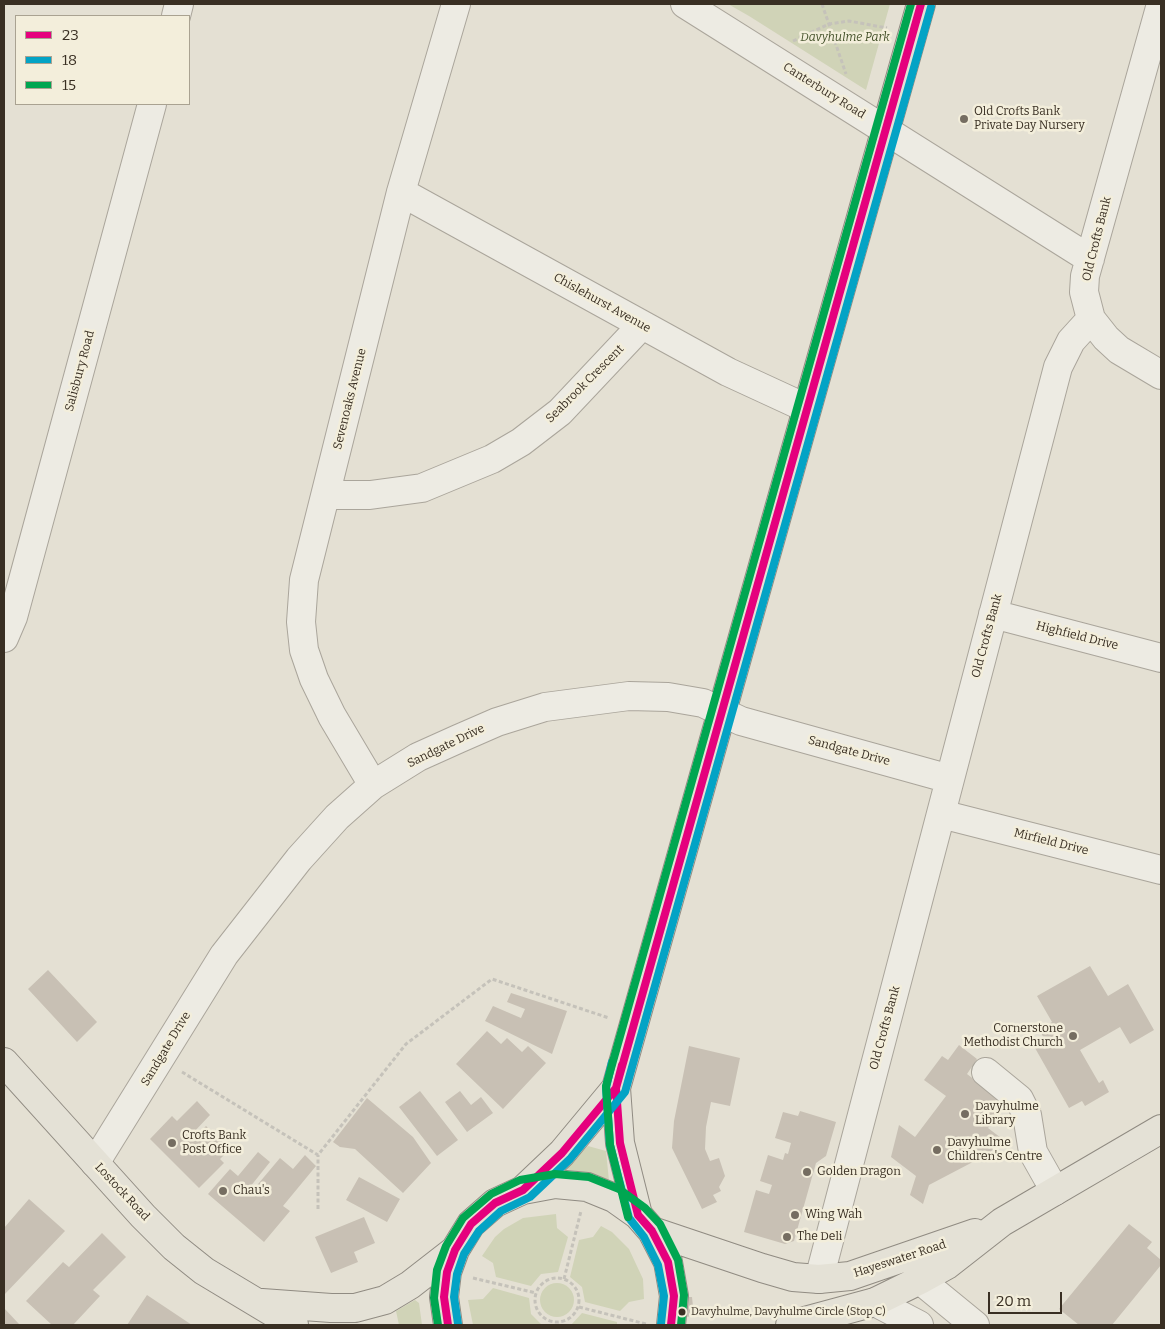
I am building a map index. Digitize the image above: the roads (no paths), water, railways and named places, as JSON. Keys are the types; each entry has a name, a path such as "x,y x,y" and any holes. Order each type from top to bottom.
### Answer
{"main road":[{"path":"670,1325 674,1296 668,1262 645,1223 620,1143 616,1088 884,129 921,4"},
{"name":"Lostock Road","path":"4,1062 174,1247 204,1271 294,1325"},
{"path":"523,1190 567,1147 616,1088"},
{"name":"Hayeswater Road","path":"790,1325 875,1302 920,1280 947,1264 1002,1222 1161,1129"},
{"path":"448,1325 444,1297 451,1261 471,1224 495,1203 523,1190 555,1184 587,1187 614,1198 645,1223"},
{"name":"Hayeswater Road","path":"645,1223 762,1268 794,1277 819,1279 850,1276 1002,1222"},
{"name":"Lostock Road","path":"258,1303 355,1308 385,1300 451,1261"},
{"path":"890,1263 920,1280"}],"street":[{"name":"Sevenoaks Avenue","path":"373,785 332,716 314,679 304,650 301,622 304,580 327,495 401,192 456,4"},
{"name":"Canterbury Road","path":"684,4 776,60 1090,259"},
{"name":"Old Crofts Bank","path":"819,1279 1058,368 1071,341 1091,319 1084,292 1085,276 1160,4"},
{"name":"Salisbury Road","path":"4,638 13,617 152,105"},
{"name":"Chislehurst Avenue","path":"401,192 728,372 806,408"},
{"path":"1091,319 1106,338 1119,350 1161,375"},
{"name":"Seabrook Crescent","path":"327,495 370,495 422,488 492,459 521,442 560,412 642,325"},
{"name":"Highfield Drive","path":"993,614 1161,658"},
{"name":"Sandgate Drive","path":"95,1163 224,955 256,911 324,831 373,785 418,757 497,722 545,707 629,696 668,697 703,703 741,721 950,778"},
{"name":"Mirfield Drive","path":"941,814 1161,870"},
{"path":"986,1072 1019,1099 1027,1115 1033,1152 1054,1191"},
{"path":"920,1280 975,1325"},
{"path":"875,1302 919,1325"}],"place":[{"name":"Old Crofts Bank Private Day Nursery","path":"964,119"},
{"name":"Cornerstone Methodist Church","path":"1073,1036"},
{"name":"Davyhulme Library","path":"965,1114"},
{"name":"Crofts Bank Post Office","path":"172,1143"},
{"name":"Davyhulme Children's Centre","path":"937,1150"},
{"name":"Golden Dragon","path":"807,1172"},
{"name":"Chau's","path":"223,1191"},
{"name":"Wing Wah","path":"795,1215"},
{"name":"The Deli","path":"787,1237"},
{"name":"Davyhulme, Davyhulme Circle (Stop C)","path":"682,1312"}],"park label":[{"name":"Davyhulme Park","path":"845,38"}]}
